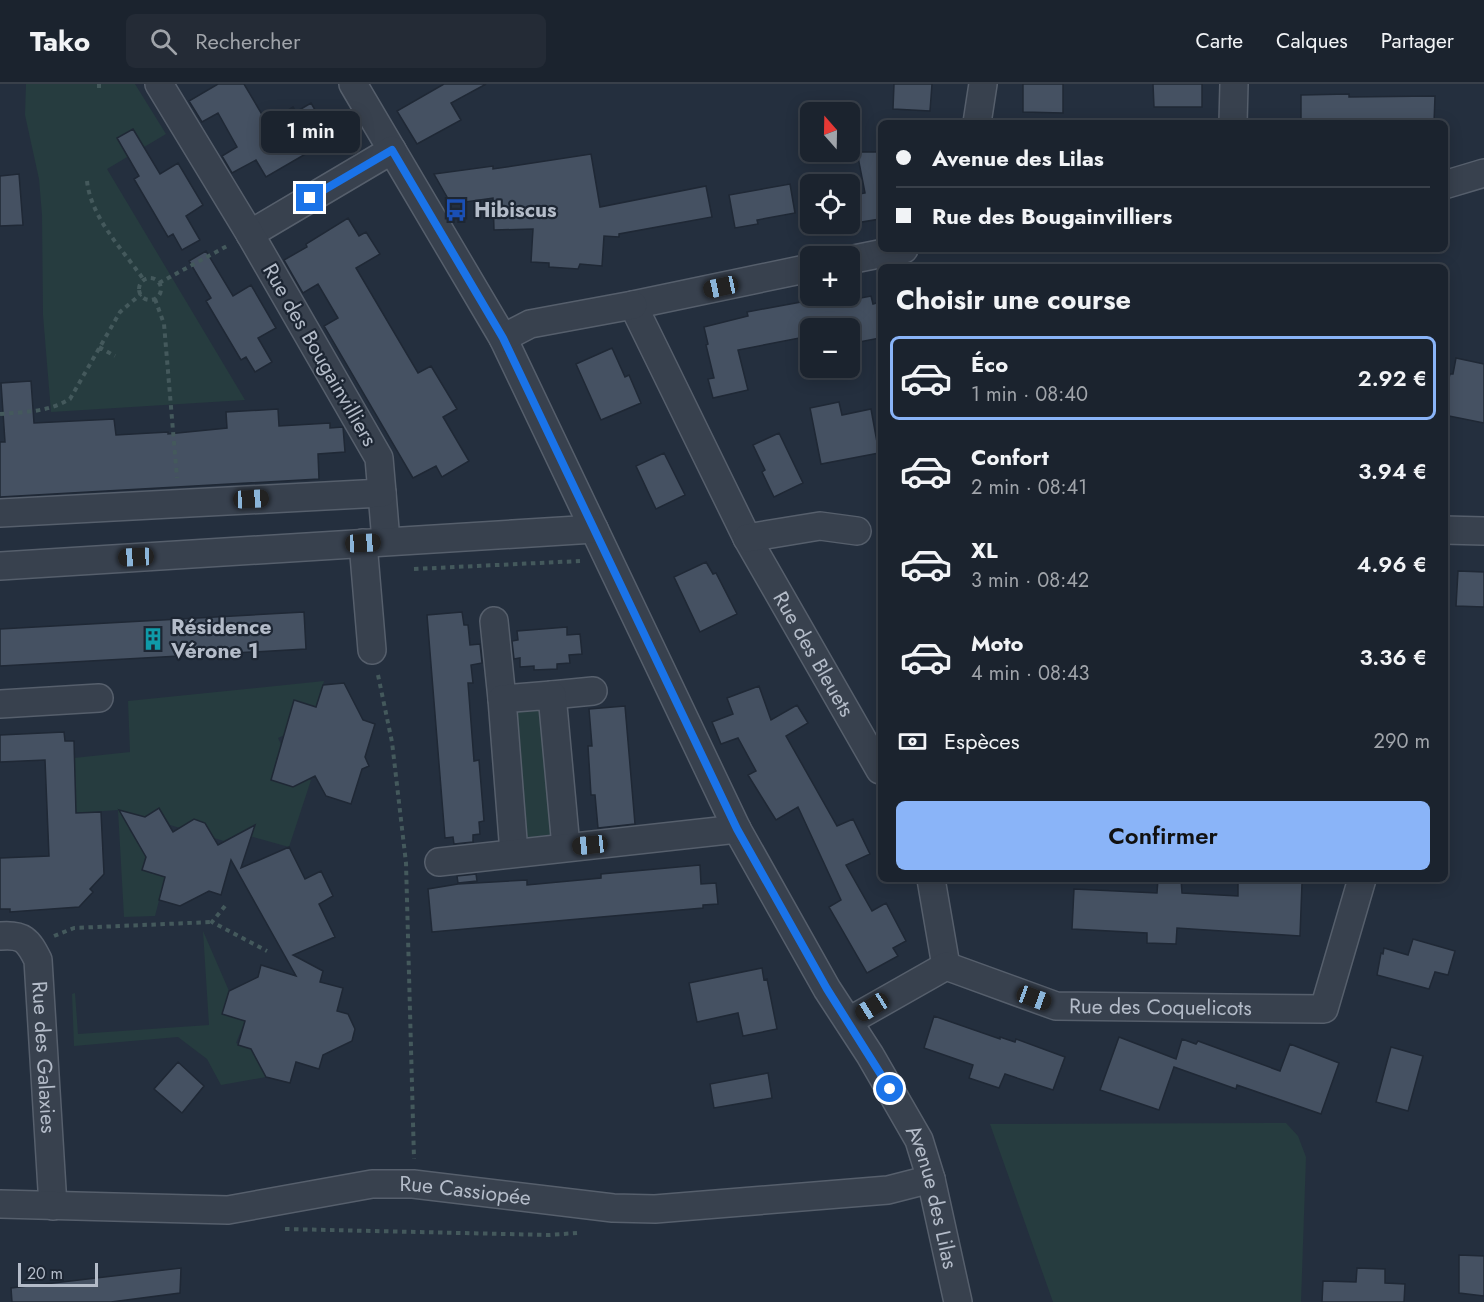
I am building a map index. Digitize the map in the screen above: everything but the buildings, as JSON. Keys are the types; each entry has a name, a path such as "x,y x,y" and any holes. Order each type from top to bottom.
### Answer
{"street":[{"name":"Rue des Bougainvilliers","path":"159,84 250,234 379,458 382,493 374,542 372,650"},
{"name":"Avenue des Lilas","path":"353,84 503,338 737,829 827,989 849,1021 919,1140 931,1179 957,1302"},
{"path":"977,120 982,84"},
{"path":"1233,120 1234,84"},
{"path":"250,234 392,150"},
{"path":"1448,184 1484,173"},
{"path":"860,258 889,252"},
{"path":"503,338 530,324 800,270"},
{"name":"Rue des Bleuets","path":"633,305 747,538 878,767"},
{"path":"0,513 382,493"},
{"path":"747,538 820,526 857,531"},
{"path":"0,566 594,529"},
{"path":"1448,530 1484,531"},
{"path":"494,621 514,853"},
{"path":"502,699 593,691"},
{"path":"552,695 566,847"},
{"path":"0,704 99,698"},
{"path":"439,862 737,829"},
{"path":"849,1021 946,966 932,882"},
{"name":"Rue des Coquelicots","path":"946,966 1056,1006 1324,1009 1361,882"},
{"path":"0,936 15,935 31,944"},
{"name":"Rue des Galaxies","path":"31,944 38,960 41,985 52,1206"},
{"name":"Rue Cassiopée","path":"0,1204 228,1210 372,1184 413,1184 613,1208 655,1209 888,1190 931,1179"}],"path":[{"path":"87,181 88,194 97,214 144,280"},
{"path":"159,283 250,234"},
{"path":"154,279 159,283 161,289 155,299 143,298 140,286 144,280 154,279"},
{"path":"0,414 39,411 58,406 70,399 120,312 141,294"},
{"path":"155,299 164,324 179,503"},
{"path":"99,347 115,356"},
{"path":"372,650 393,742 406,862 413,1159 425,1160"},
{"path":"212,922 225,906"},
{"path":"31,944 74,928 212,922 267,951"},
{"path":"280,1229 549,1235 584,1232"}],"green space":[{"path":"26,84 135,84 166,134 107,169 245,400 51,412 43,315 42,215 39,179 25,115"},
{"path":"324,681 316,707 294,701 287,725 291,732 278,738 285,753 277,757 271,780 293,787 308,779 311,780 289,847 239,833 224,841 170,825 159,808 145,817 133,814 129,829 138,844 148,847 142,870 165,877 155,916 124,917 118,810 76,813 74,758 130,752 128,701"},
{"path":"539,702 556,834 527,838 521,835 509,711"},
{"path":"203,931 229,991 222,1014 245,1021 236,1043 262,1052 266,1077 221,1085 207,1059 178,1037 74,1046 72,994 75,993 78,1034 209,1025"},
{"path":"1286,1123 1298,1136 1306,1157 1301,1302 1053,1302 990,1124"}],"place":[{"name":"Hibiscus","path":"456,210"},
{"name":"Résidence Vérone 1","path":"153,639"}],"route":[{"path":"310,198 392,150 503,338 737,829 827,989 890,1089"}]}
